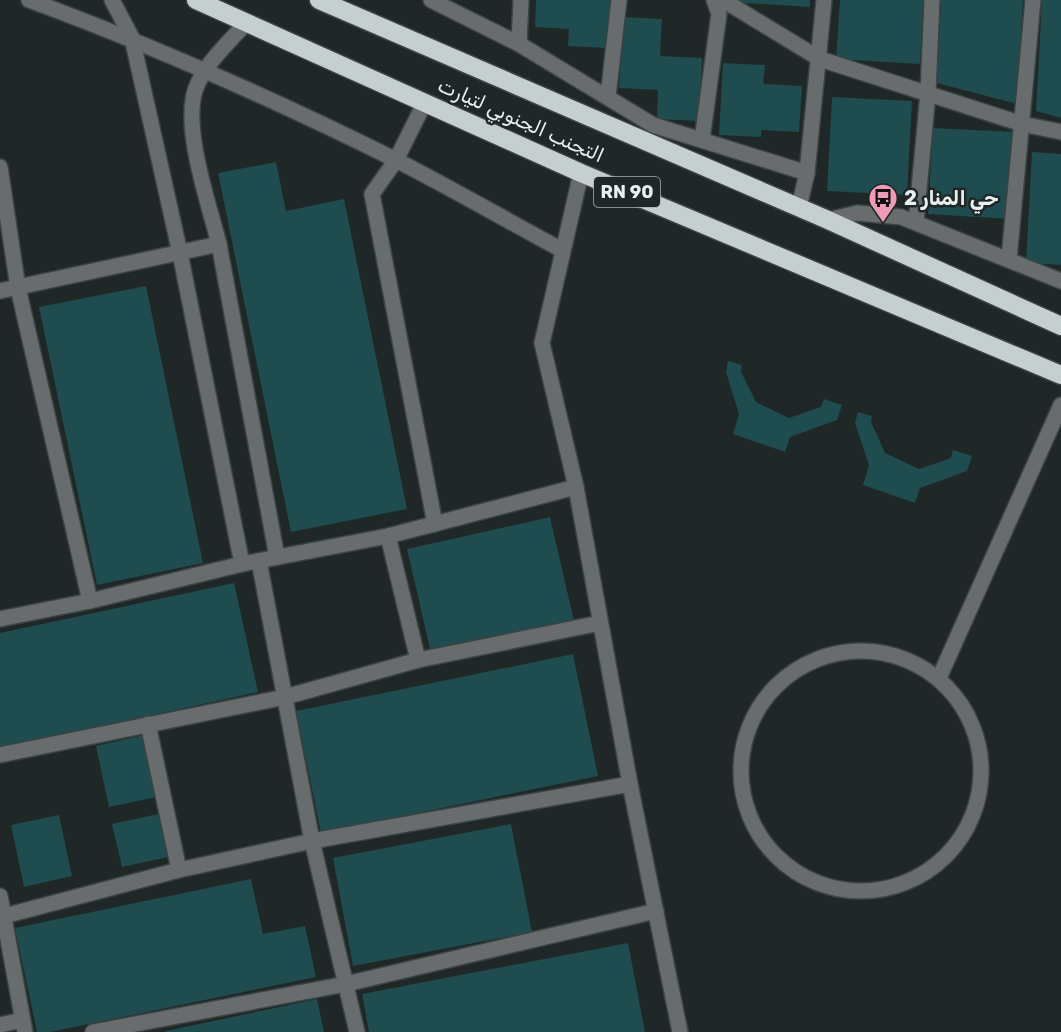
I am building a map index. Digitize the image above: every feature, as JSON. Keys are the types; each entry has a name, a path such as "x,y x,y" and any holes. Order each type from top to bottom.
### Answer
{"highway":[{"name":"التجنب الجنوبي لتيارت","path":"196,0 582,173 1061,375"},
{"name":"التجنب الجنوبي لتيارت","path":"319,0 799,207 1061,326"}],"street":[{"path":"29,0 132,38 205,70 396,160 562,250"},
{"path":"112,0 132,38 180,253 242,564"},
{"path":"430,0 519,44 653,125 807,173"},
{"path":"519,44 521,0"},
{"path":"608,97 620,0"},
{"path":"702,140 719,14 714,0"},
{"path":"723,0 820,59 1022,124 1061,132"},
{"path":"799,207 807,173 824,0"},
{"path":"916,222 928,93 932,0"},
{"path":"1009,259 1033,0"},
{"path":"247,22 205,70 192,98 191,127 219,244 277,557"},
{"path":"424,102 396,160 372,194 435,524"},
{"path":"0,167 18,288 90,602"},
{"path":"582,173 562,250 542,343 576,487 630,784 680,1032"},
{"path":"828,220 872,213 916,222 1061,280"},
{"path":"0,291 219,244"},
{"path":"939,678 1061,405"},
{"path":"0,619 90,602 242,564 388,536 576,487"},
{"path":"388,536 418,660"},
{"path":"259,561 312,841 357,1032"},
{"path":"0,755 285,697 418,660 600,623"},
{"path":"862,650 903,658 939,678 964,707 979,742 982,780 973,817 953,849 924,874 889,888 851,891 814,882 779,860 754,827 741,788 742,746 758,708 785,677 821,657 862,650"},
{"path":"148,724 179,870"},
{"path":"4,916 179,870 312,841 630,784"},
{"path":"0,896 24,1026 0,1025"},
{"path":"93,1032 346,984 656,911"}],"building":[{"path":"536,0 610,0 607,48 568,46 569,29 535,27"},
{"path":"730,0 810,0 810,7 730,2"},
{"path":"840,0 923,0 920,64 836,59"},
{"path":"941,0 1023,0 1017,104 937,83"},
{"path":"1042,0 1061,0 1061,118 1036,111"},
{"path":"623,17 662,19 660,56 702,58 699,121 657,119 658,90 619,88"},
{"path":"723,63 765,65 763,84 802,86 799,132 761,130 761,137 719,135"},
{"path":"832,97 912,101 907,195 827,191"},
{"path":"933,128 1014,132 1009,219 928,214"},
{"path":"1032,152 1061,154 1061,265 1026,263"},
{"path":"276,162 286,211 344,199 407,509 291,532 218,173"},
{"path":"146,286 203,563 97,585 39,307"},
{"path":"728,361 742,365 741,372 756,402 789,418 821,407 824,399 842,405 837,420 790,437 785,452 733,434 739,414 726,372"},
{"path":"858,412 872,416 871,422 885,453 919,469 951,458 953,450 972,456 967,471 920,488 915,503 863,485 869,465 855,423"},
{"path":"550,517 574,621 431,653 407,549"},
{"path":"234,583 258,692 0,748 0,633"},
{"path":"573,654 598,776 321,833 296,711"},
{"path":"144,735 157,797 109,807 96,746"},
{"path":"158,814 168,857 122,867 112,824"},
{"path":"59,815 72,876 24,887 11,825"},
{"path":"511,824 532,932 353,966 333,858"},
{"path":"251,879 263,934 305,926 316,977 50,1032 37,1032 15,928"},
{"path":"628,943 645,1032 369,1032 362,994"},
{"path":"317,999 324,1032 166,1032 166,1031"}],"place":[{"name":"حي المنار 2","path":"883,224"}]}
